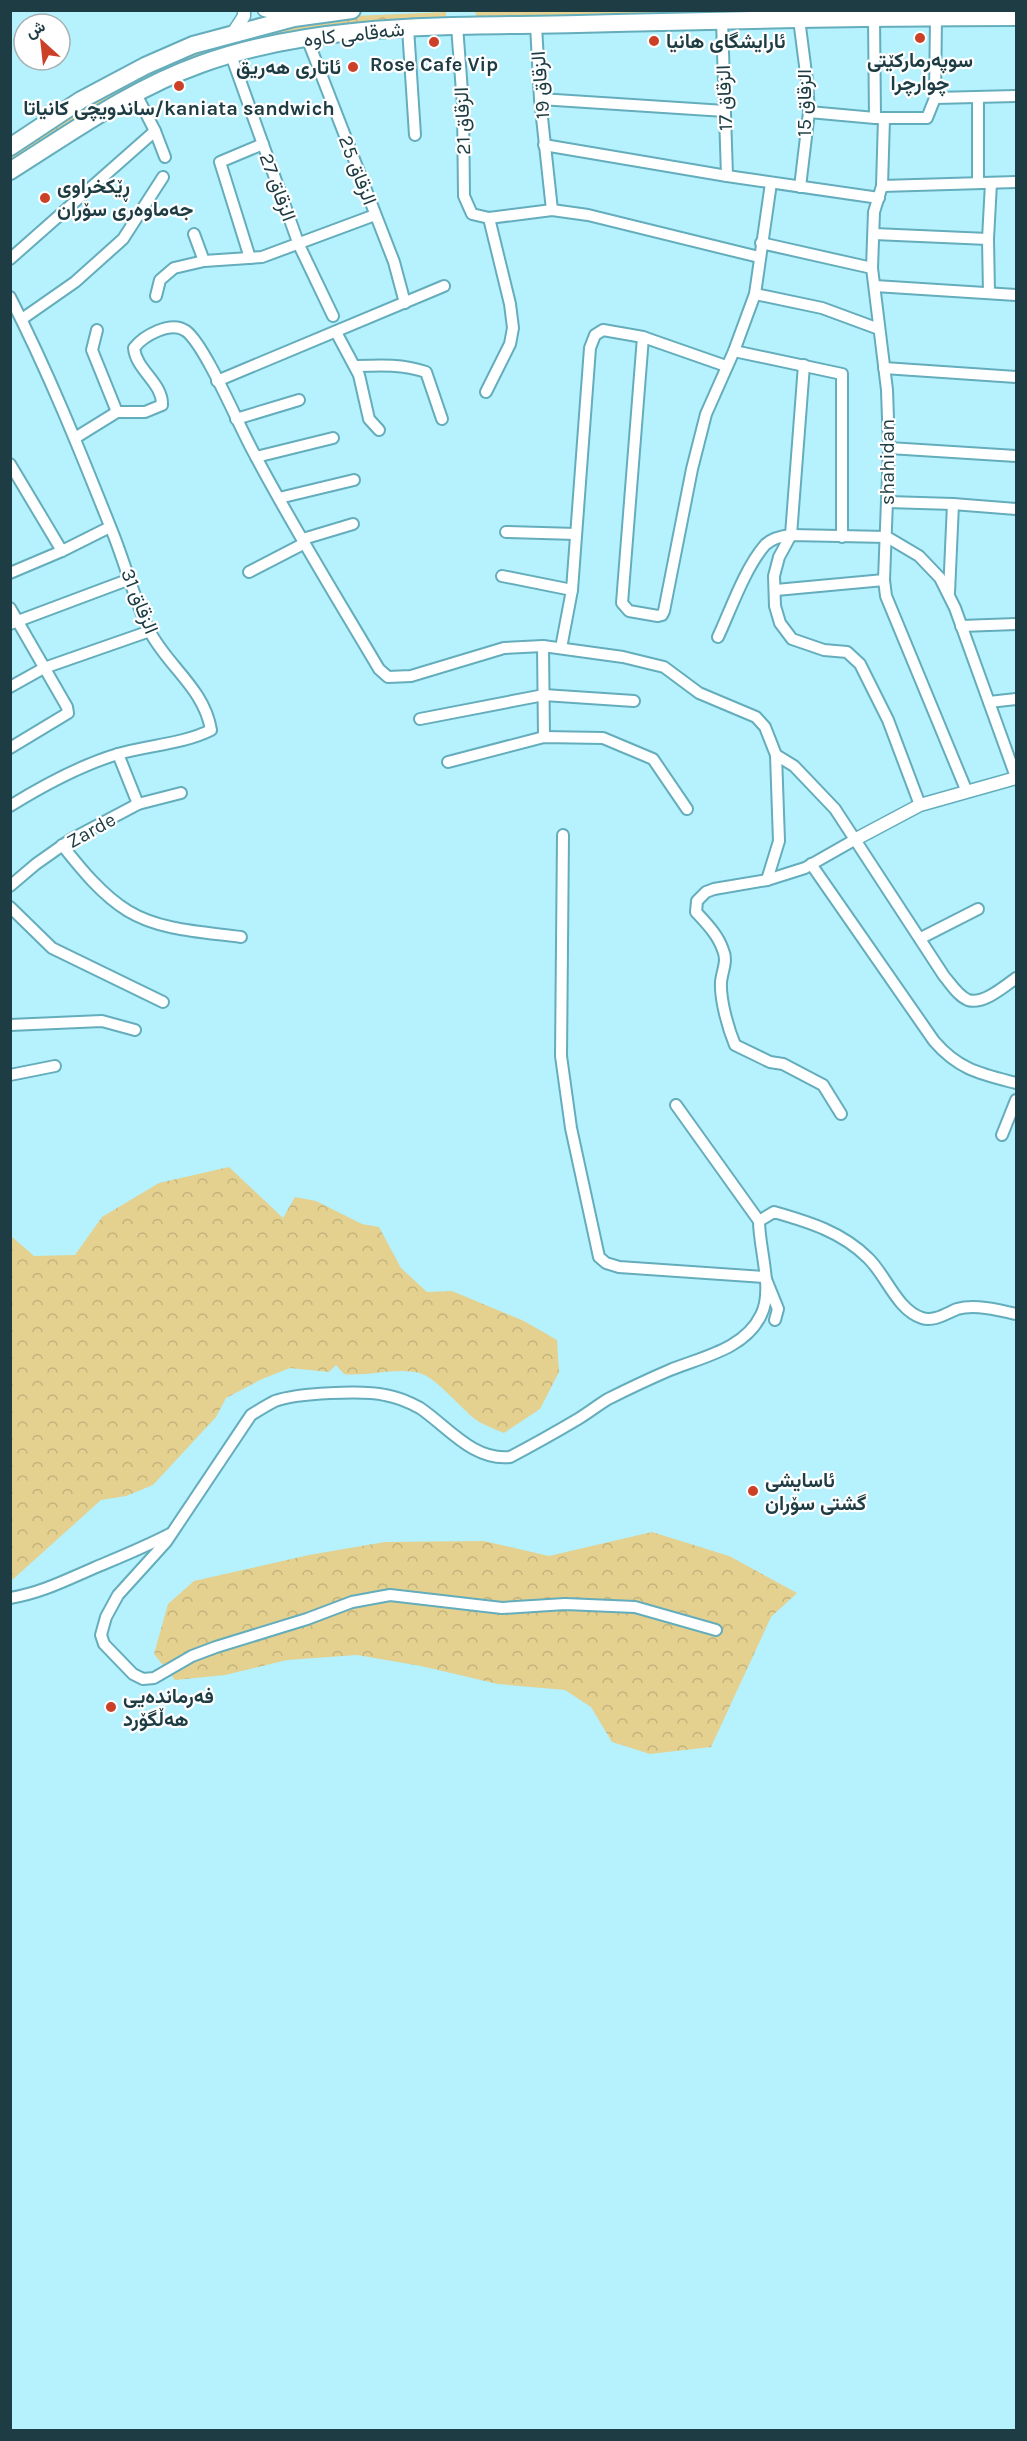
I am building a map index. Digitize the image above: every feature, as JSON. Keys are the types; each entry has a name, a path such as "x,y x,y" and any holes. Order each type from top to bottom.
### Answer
{"main road":[{"name":"شەقامی کاوە","path":"10,147 81,100 139,69 193,45 294,18 352,10"},
{"name":"شەقامی کاوە","path":"10,171 92,117 200,64 307,38 372,28 408,28 463,21 536,25 874,18 936,14 1017,17"}],"street":[{"path":"233,33 244,16 244,10"},
{"path":"264,10 294,18"},
{"path":"809,112 879,118 927,118 935,98 936,14"},
{"name":"shahidan","path":"874,18 882,186 874,212 872,268 884,368 889,448 884,580 886,596 967,792"},
{"name":"الزقاق 15","path":"799,19 809,112 800,187"},
{"name":"الزقاق 21","path":"463,21 464,196 472,214 489,218"},
{"name":"الزقاق 17","path":"722,21 727,176"},
{"name":"الزقاق 19","path":"536,25 540,99 552,210"},
{"path":"408,28 415,135"},
{"name":"الزقاق 25","path":"307,38 394,262 405,303"},
{"name":"الزقاق 27","path":"231,55 299,245 333,316"},
{"path":"136,94 165,157"},
{"path":"935,98 1017,96"},
{"path":"978,97 978,183"},
{"path":"540,99 725,111"},
{"path":"10,260 155,131"},
{"path":"250,258 220,162 263,144"},
{"path":"544,145 771,183 879,198"},
{"path":"22,319 75,282 123,239 163,177"},
{"path":"882,186 1017,182"},
{"path":"642,337 622,603 629,611 657,616 662,615 664,611 692,469 706,414 734,351 755,294 771,183"},
{"path":"989,293 987,239 991,183"},
{"path":"486,392 510,344 513,328 510,304 489,218 552,210 588,215 759,256"},
{"path":"156,296 160,280 174,268 204,261 262,257 375,215"},
{"path":"194,234 204,261"},
{"path":"874,234 987,239"},
{"path":"761,243 872,268"},
{"path":"217,381 444,286"},
{"path":"875,286 1017,295"},
{"path":"755,294 822,308 879,329"},
{"name":"الزقاق 31","path":"10,297 75,438 150,631 198,693 209,714 211,730 196,737 118,754 87,765 10,806"},
{"path":"75,438 117,412 145,412 162,405 158,389 135,357 134,348 140,340 157,332 175,328 185,330 200,346 256,457 379,669 388,677 411,676 504,648 543,646 561,648 623,657 664,667 699,693 756,717 765,727 776,755 779,841 767,880"},
{"path":"97,330 92,350 117,412"},
{"path":"561,648 572,590 590,348 595,335 603,330 642,337 726,366"},
{"path":"336,332 356,366 369,419 379,430"},
{"path":"734,351 842,374 842,537"},
{"path":"356,366 385,364 426,372 442,419"},
{"path":"804,366 791,534 779,557 774,576 775,606 780,623 792,639 824,650 847,652 860,664 888,720 921,805"},
{"path":"884,368 1017,377"},
{"path":"236,419 299,400"},
{"path":"256,457 333,438"},
{"path":"889,448 1017,456"},
{"path":"10,464 62,551"},
{"path":"279,498 354,480"},
{"path":"888,502 1017,509"},
{"path":"949,596 953,504"},
{"path":"249,572 304,541 353,524"},
{"path":"10,573 110,527"},
{"path":"506,532 576,534"},
{"path":"718,637 752,564 766,544 777,537 791,534 887,537 919,556 940,578 961,626 1017,777 921,805 811,864 767,880 714,889 706,892 697,901 696,912 716,935 724,952 725,968 721,982 727,1027 735,1045 770,1062 783,1064 823,1086 841,1114"},
{"path":"502,576 572,590"},
{"path":"14,622 130,579"},
{"path":"776,590 884,580"},
{"path":"10,608 14,622 44,668 69,713 10,748"},
{"path":"961,626 1017,624"},
{"path":"10,687 44,668 150,631"},
{"path":"543,646 544,737"},
{"path":"420,719 544,695 634,701"},
{"path":"989,702 1017,699"},
{"path":"448,762 544,737 603,738 653,759 687,809"},
{"path":"118,754 138,804"},
{"path":"776,755 794,765 835,809 944,976 960,994 969,1000 979,1000 1017,978"},
{"name":"Zarde","path":"10,886 62,845 138,804 181,793"},
{"path":"563,835 561,1056 571,1128 599,1257 606,1263 619,1267 765,1277"},
{"path":"62,845 83,871 129,911 178,928 242,937"},
{"path":"811,864 946,1056 974,1072 1017,1083"},
{"path":"10,907 52,948 163,1002"},
{"path":"921,938 978,909"},
{"path":"10,1025 102,1021 135,1030"},
{"path":"10,1075 55,1066"},
{"path":"1002,1135 1017,1100"},
{"path":"676,1106 759,1221 766,1298 762,1313 754,1327 743,1338 720,1351 606,1400 510,1457 487,1456 419,1408 402,1399 383,1394 306,1396 277,1401 251,1415 173,1532 118,1595 106,1617 101,1635 104,1644 114,1657 133,1674 143,1679 154,1678 192,1656 216,1647 307,1619 352,1602 390,1595 502,1608 565,1604 635,1607 716,1630"},
{"path":"759,1221 774,1212 828,1229 851,1243 870,1259 908,1310 921,1318 927,1320 940,1317 960,1308 990,1309 1017,1314"},
{"path":"765,1277 778,1309 775,1320"},
{"path":"10,1598 42,1591 125,1557 173,1532"}],"green space":[{"path":"844,11 477,18 475,12"},
{"path":"446,12 446,19 376,20 333,25 251,41 11,165 11,156 107,95 182,58 280,28 354,16"},
{"path":"229,1167 283,1218 295,1197 316,1201 362,1224 379,1227 401,1268 427,1292 452,1291 524,1321 557,1340 559,1372 540,1409 504,1433 475,1419 442,1388 422,1374 394,1371 353,1375 344,1374 336,1365 329,1372 290,1368 262,1379 226,1398 216,1417 153,1485 126,1496 101,1500 11,1581 11,1236 34,1256 75,1255 102,1217 159,1183"},
{"path":"652,1532 729,1556 797,1593 771,1617 711,1747 650,1754 612,1742 591,1707 565,1690 498,1684 421,1666 357,1655 287,1660 225,1675 175,1680 154,1654 168,1604 194,1581 309,1555 385,1542 484,1541 549,1556"}],"place":[{"name":"سوپەرمارکێتی چوارچرا","path":"920,38"},
{"name":"ئارایشگای هانیا","path":"654,41"},
{"name":"Rose Cafe Vip","path":"434,42"},
{"name":"ئاتاری هەریق","path":"353,67"},
{"name":"ساندویچی کانیاتا/kaniata sandwich","path":"179,86"},
{"name":"ڕێکخراوی جەماوەری سۆران","path":"45,198"},
{"name":"ئاسایشی گشتی سۆران","path":"753,1491"},
{"name":"فەرماندەیی هەڵگۆرد","path":"111,1707"}]}
